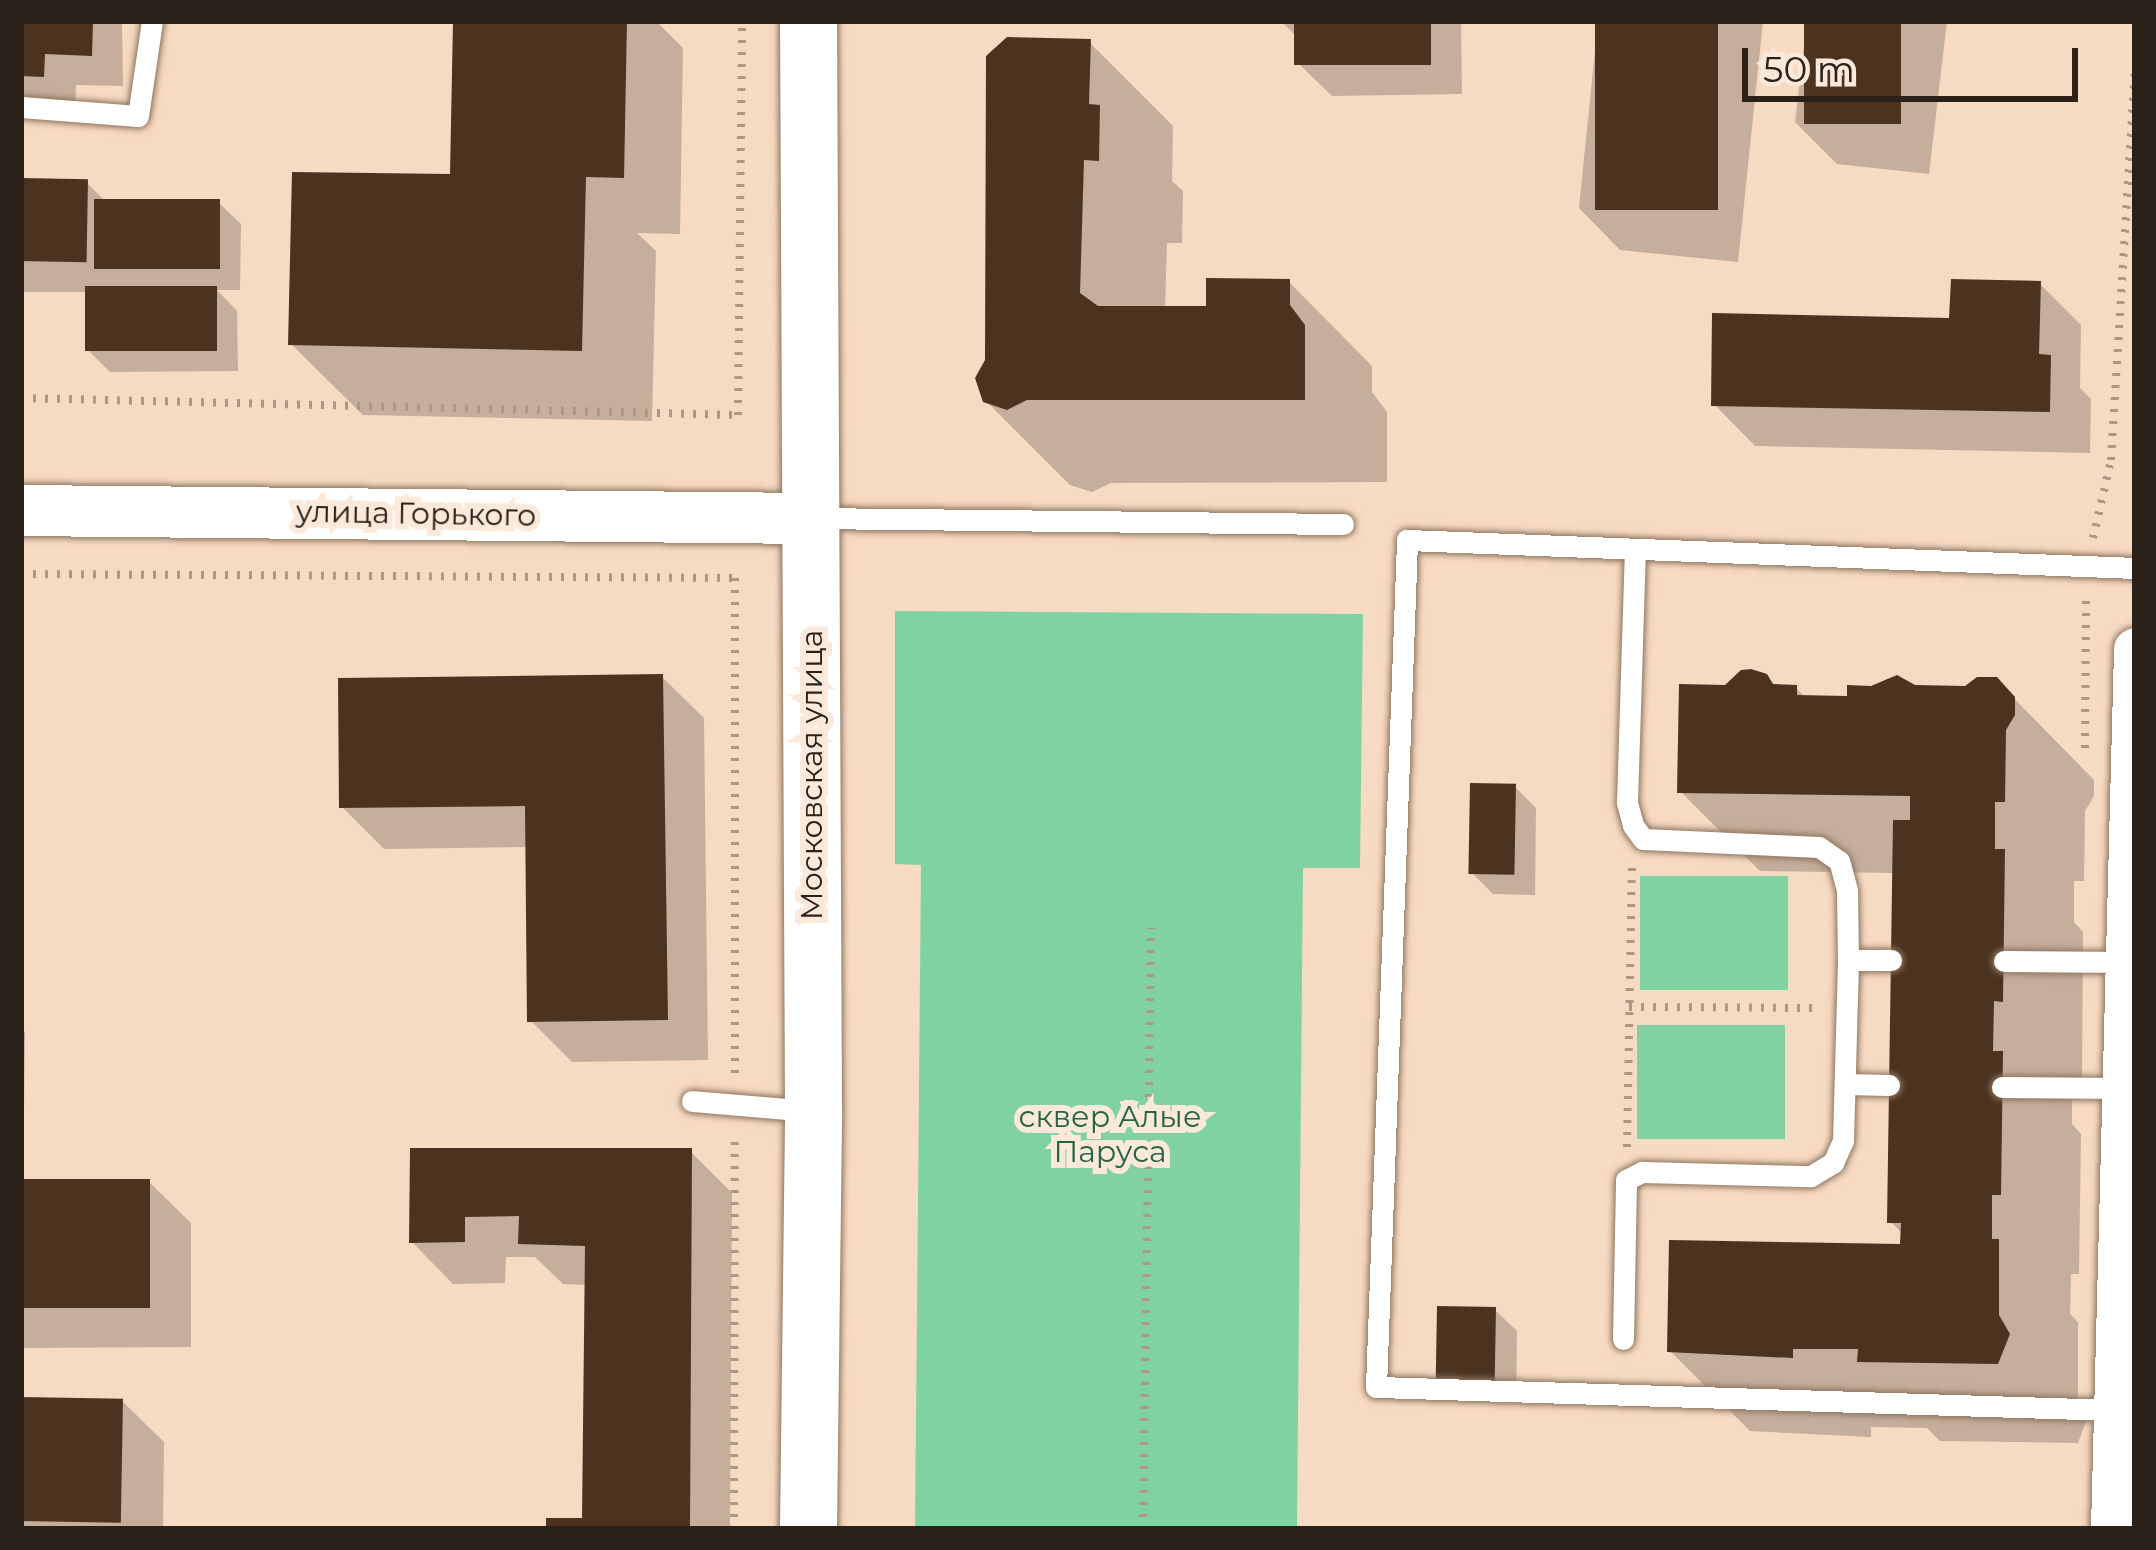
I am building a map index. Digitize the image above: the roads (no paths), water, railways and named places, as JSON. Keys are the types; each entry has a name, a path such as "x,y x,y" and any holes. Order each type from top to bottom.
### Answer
{"main road":[{"name":"Московская улица","path":"808,21 813,1111 808,1529"}],"street":[{"name":"улица Горького","path":"21,510 811,518"},
{"path":"2112,1529 2114,1410 2127,1221 2121,1088 2135,649"}],"lane":[{"path":"21,107 138,116 152,21"},
{"path":"811,518 1343,524"},
{"path":"2114,1410 1376,1387 1407,540 2135,568"},
{"path":"1623,1339 1626,1180 1642,1172 1811,1175 1833,1163 1843,1141 1848,959 1847,890 1839,861 1819,847 1642,839 1633,825 1628,802 1635,550"},
{"path":"1848,959 1891,960"},
{"path":"2004,962 2125,962"},
{"path":"1845,1084 1889,1085"},
{"path":"2002,1087 2121,1088"},
{"path":"692,1101 813,1111"}],"park label":[{"name":"сквер Алые Паруса","path":"1110,1134"}]}
